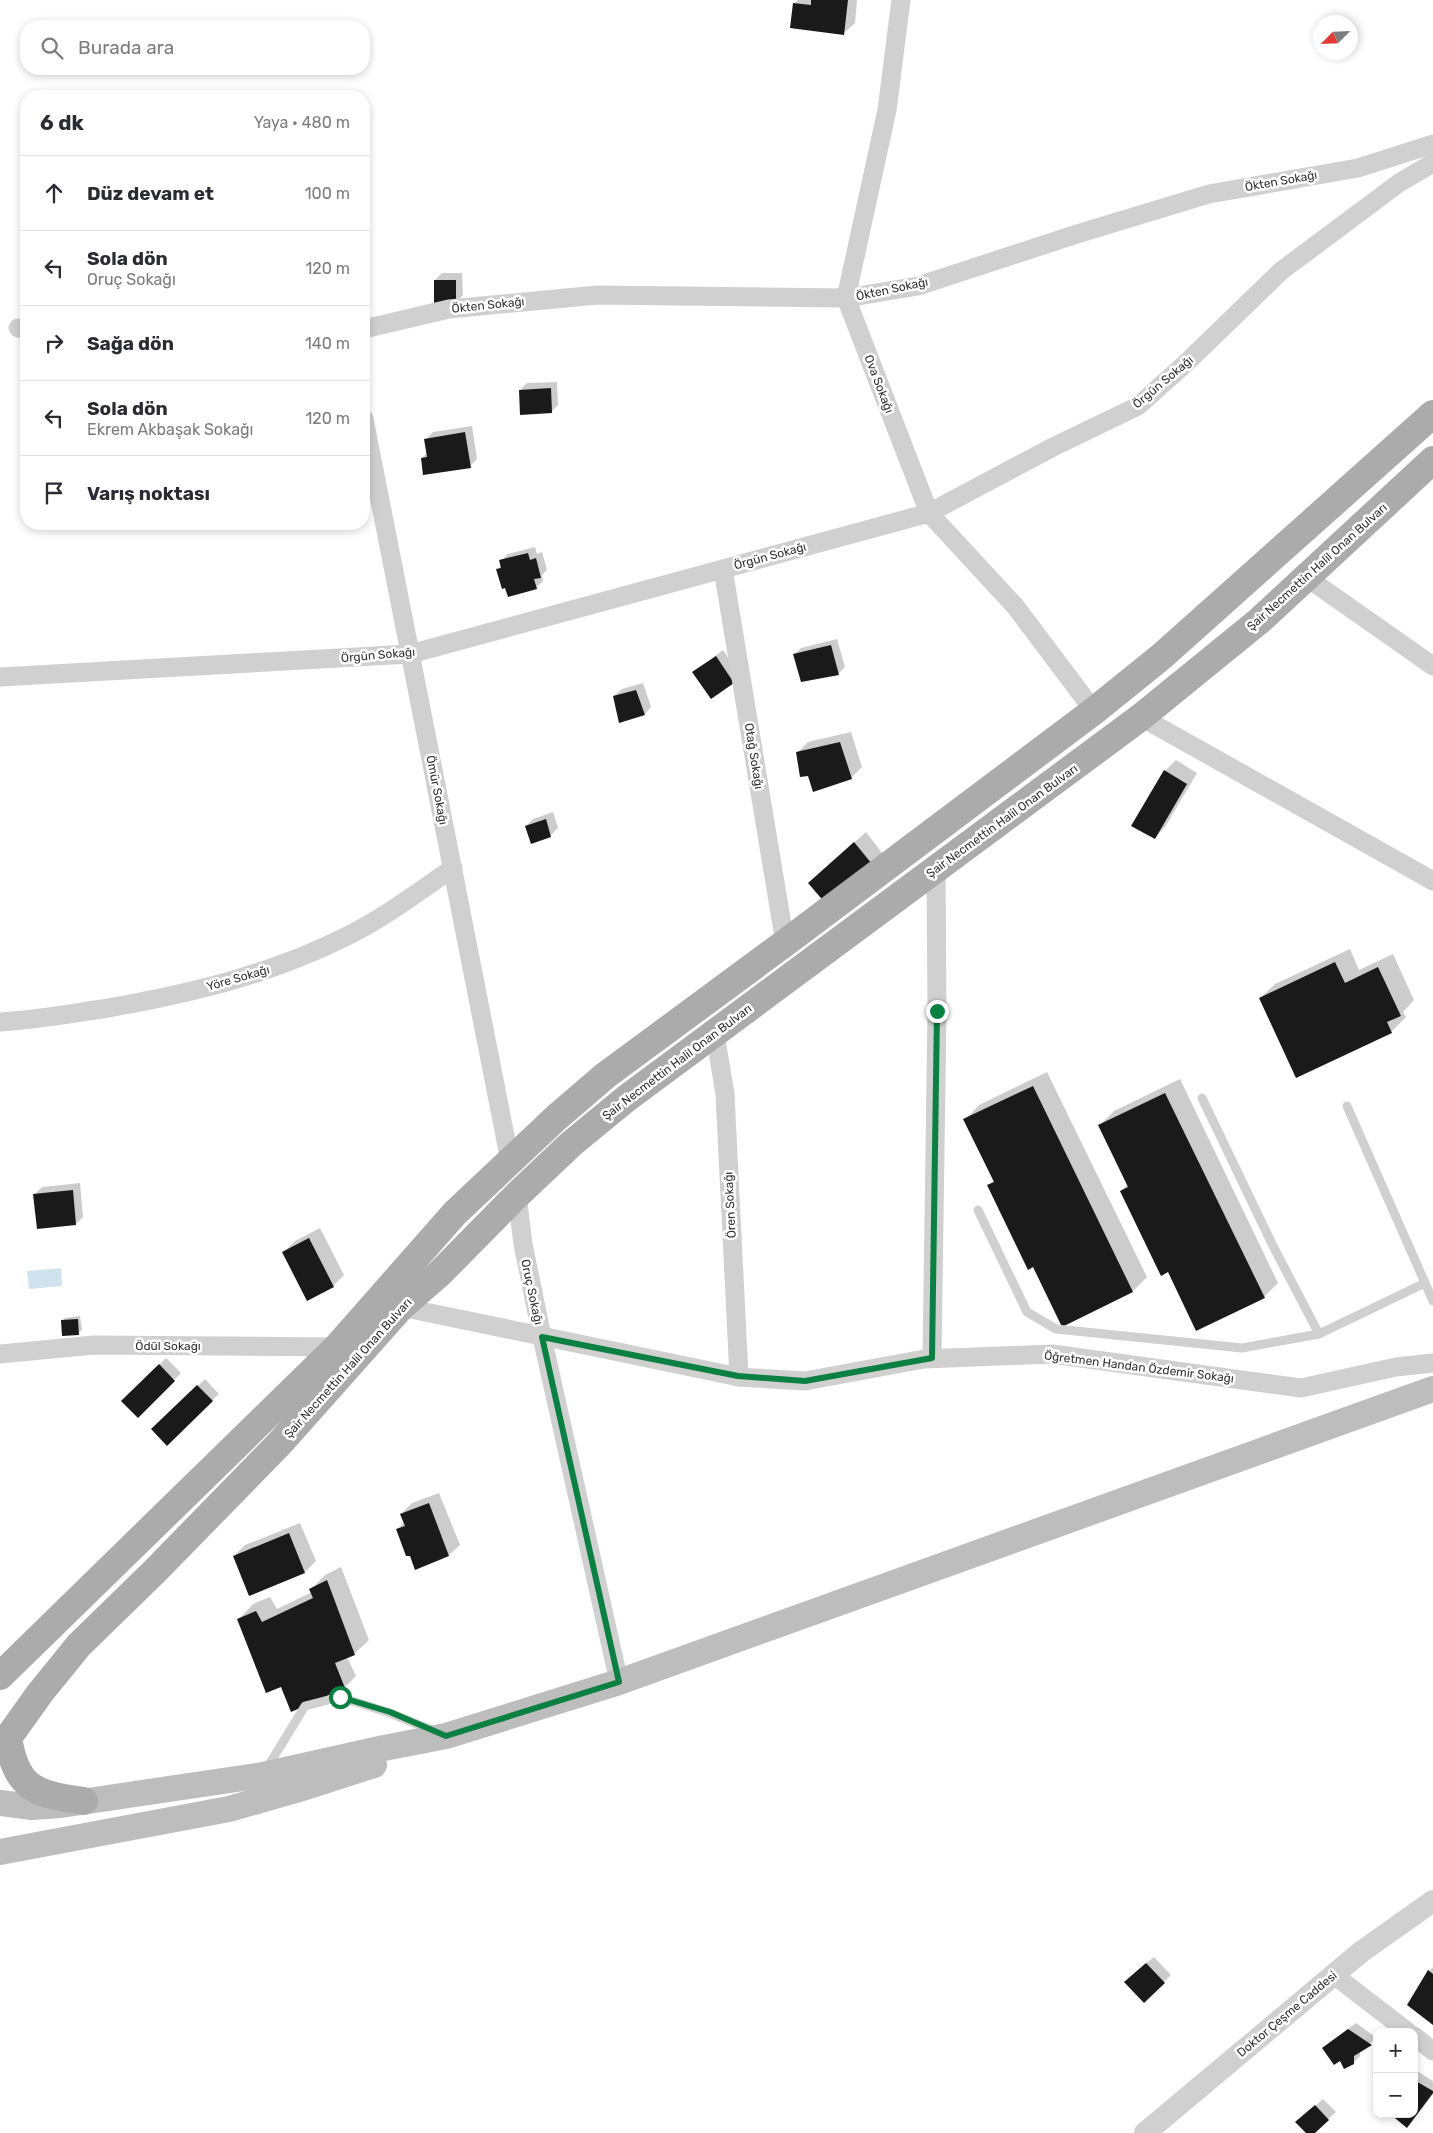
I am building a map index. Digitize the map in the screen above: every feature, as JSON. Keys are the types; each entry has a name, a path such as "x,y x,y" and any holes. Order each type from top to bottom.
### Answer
{"main road":[{"name":"Şair Necmettin Halil Onan Bulvarı","path":"0,1676 337,1347 455,1213 606,1074 785,943 1094,710 1162,656 1433,414"},
{"name":"Şair Necmettin Halil Onan Bulvarı","path":"4,1743 40,1693 79,1645 155,1571 281,1442 401,1307 439,1274 517,1195 571,1144 627,1098 1098,751 1141,717 1259,621 1433,460"},
{"path":"0,1803 32,1807 61,1805 263,1775 446,1736 619,1682 1433,1389"},
{"path":"0,1852 229,1809 418,1751 446,1736"},
{"path":"4,1743 19,1774 28,1785 38,1792 84,1801"}],"street":[{"path":"846,298 887,110 901,0"},
{"name":"Ökten Sokağı","path":"370,328 448,309 597,295 846,298 918,286 1077,234 1209,194 1358,168 1433,144"},
{"name":"Örgün Sokağı","path":"0,677 410,654 929,514 1053,447 1138,406 1185,364 1281,271 1399,183 1433,163"},
{"name":"Ova Sokağı","path":"846,298 929,514 1015,606 1094,710"},
{"name":"Ömür Sokağı","path":"370,450 510,1161"},
{"name":"Otağ Sokağı","path":"723,569 785,943"},
{"path":"1306,577 1433,666"},
{"path":"1141,717 1433,881"},
{"name":"Yöre Sokağı","path":"0,1022 28,1021 152,1000 282,966 342,939 399,906 453,868"},
{"path":"932,1358 937,1011 936,869"},
{"name":"Ören Sokağı","path":"715,1034 725,1094 738,1376"},
{"name":"Oruç Sokağı","path":"517,1195 522,1244 619,1682"},
{"name":"Öğretmen Handan Özdemir Sokağı","path":"401,1307 738,1376 805,1381 932,1358 1052,1354 1302,1388 1396,1367 1433,1364"},
{"name":"Ödül Sokağı","path":"0,1354 94,1345 337,1347"},
{"name":"Doktor Çeşme Caddesi","path":"1145,2133 1361,1952 1433,1901"},
{"path":"1334,1975 1403,2028"},
{"path":"1418,2039 1433,2051"}],"lane":[{"path":"1202,1098 1273,1246 1319,1334"},
{"path":"1347,1106 1433,1301"},
{"path":"978,1210 1027,1312 1056,1329 1242,1348 1319,1334 1425,1283"},
{"path":"263,1775 305,1706 340,1697 390,1712 446,1736"}],"water":[{"path":"61,1268 62,1286 29,1289 27,1271"}],"building":[{"path":"811,0 848,0 844,35 790,28 793,3 811,5"},
{"path":"434,280 456,280 456,303 434,303"},
{"path":"551,388 552,413 520,415 519,390"},
{"path":"465,432 471,468 423,475 421,458 427,457 424,439"},
{"path":"528,553 530,560 536,558 541,578 534,579 537,589 508,597 505,588 502,589 496,569 501,568 499,560"},
{"path":"831,645 839,675 801,682 793,654"},
{"path":"716,656 734,683 711,699 692,672"},
{"path":"636,690 645,715 619,723 613,696"},
{"path":"840,742 852,779 813,792 808,776 800,777 796,752"},
{"path":"1164,770 1187,784 1155,839 1131,826"},
{"path":"546,819 551,837 531,844 525,826"},
{"path":"854,842 872,864 826,904 808,883"},
{"path":"1335,962 1345,983 1378,967 1401,1016 1387,1022 1392,1033 1296,1078 1259,998"},
{"path":"1033,1086 1133,1292 1062,1327 1033,1267 1028,1270 987,1185 994,1182 963,1119"},
{"path":"1165,1093 1265,1298 1196,1331 1168,1272 1161,1276 1120,1191 1128,1187 1098,1125"},
{"path":"73,1190 76,1225 37,1229 33,1194"},
{"path":"309,1238 334,1287 307,1301 282,1252"},
{"path":"78,1319 79,1335 62,1336 61,1320"},
{"path":"159,1364 175,1381 138,1418 121,1401"},
{"path":"197,1385 213,1401 167,1446 151,1429"},
{"path":"429,1503 449,1556 415,1570 410,1556 406,1556 396,1529 405,1526 400,1514"},
{"path":"289,1533 305,1573 249,1596 233,1556"},
{"path":"327,1580 355,1655 335,1663 345,1688 291,1712 281,1687 266,1693 237,1619 256,1611 262,1622 313,1598 309,1589"},
{"path":"1146,1963 1165,1983 1144,2003 1124,1982"},
{"path":"1428,1970 1433,1974 1433,2025 1407,2005"},
{"path":"1348,2029 1372,2045 1354,2056 1354,2064 1344,2069 1340,2061 1334,2065 1322,2048"},
{"path":"1418,2082 1433,2091 1418,2113"},
{"path":"1315,2105 1329,2120 1315,2133 1306,2133 1295,2122"},
{"path":"1395,2118 1414,2118 1407,2128"}],"route":[{"path":"340,1697 390,1712 446,1736 619,1682 542,1337 738,1376 805,1381 932,1358 937,1011"}]}
